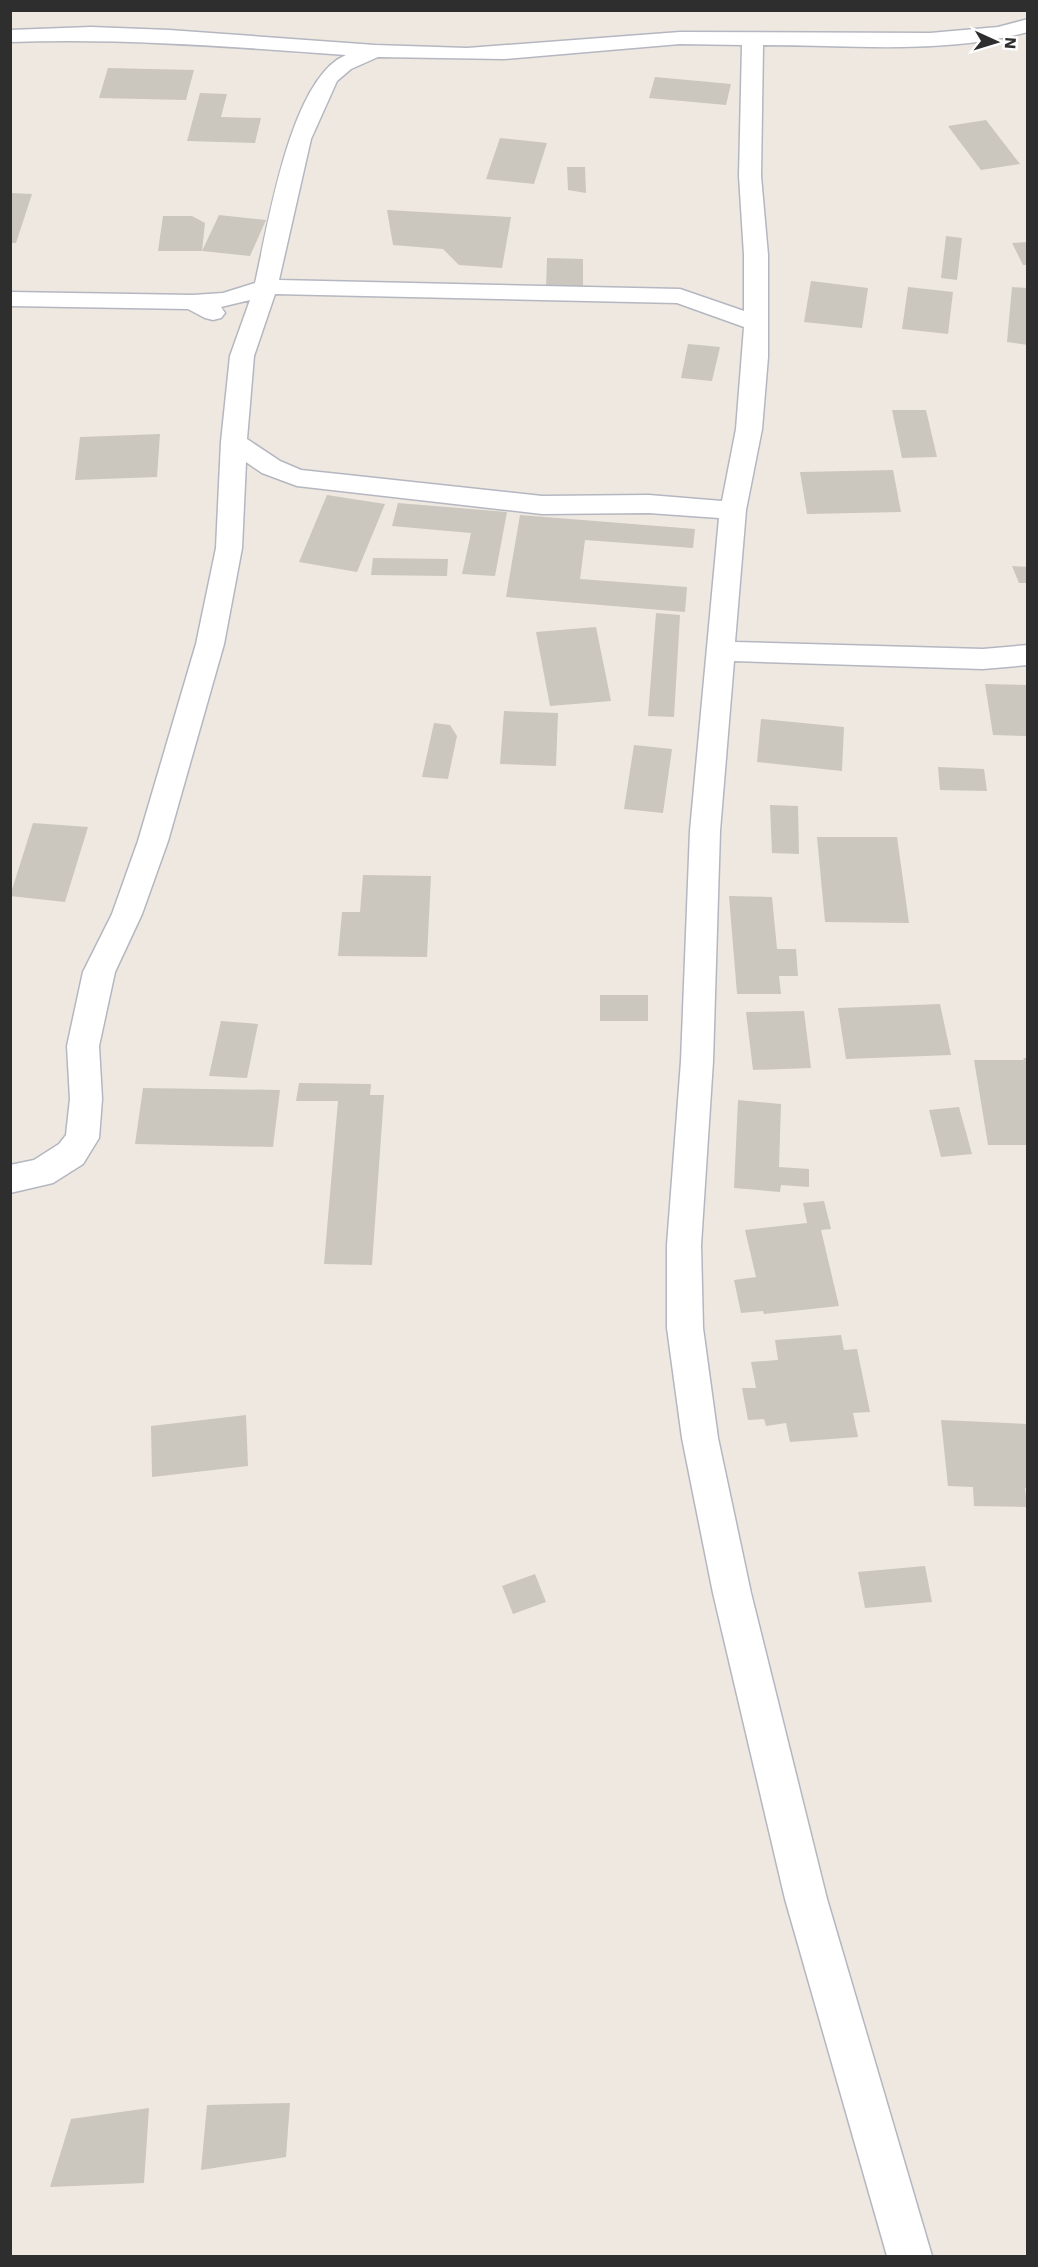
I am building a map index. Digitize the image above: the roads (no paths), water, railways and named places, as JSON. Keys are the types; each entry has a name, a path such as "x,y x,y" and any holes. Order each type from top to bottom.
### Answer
{"street":[{"path":"10,36 91,33 169,36 375,51 504,53 540,48 680,38 930,39 999,33 1028,25"},
{"path":"753,38 750,176 756,255 756,357 749,429 733,510 723,651 705,831 697,1061 684,1245 685,1328 700,1438 732,1593 806,1899 909,2256"},
{"path":"10,1179 41,1173 71,1154 82,1138 86,1099 83,1046 99,972 127,914 153,841 218,610 229,548 234,442 242,356 266,287 300,139 328,78 343,64 375,51"},
{"path":"10,299 193,302 225,300 266,287 680,296 755,323"},
{"path":"193,302 223,319 248,340"},
{"path":"234,442 271,467 297,478 542,505 638,504 733,510"},
{"path":"723,651 983,659 1028,655"}]}
